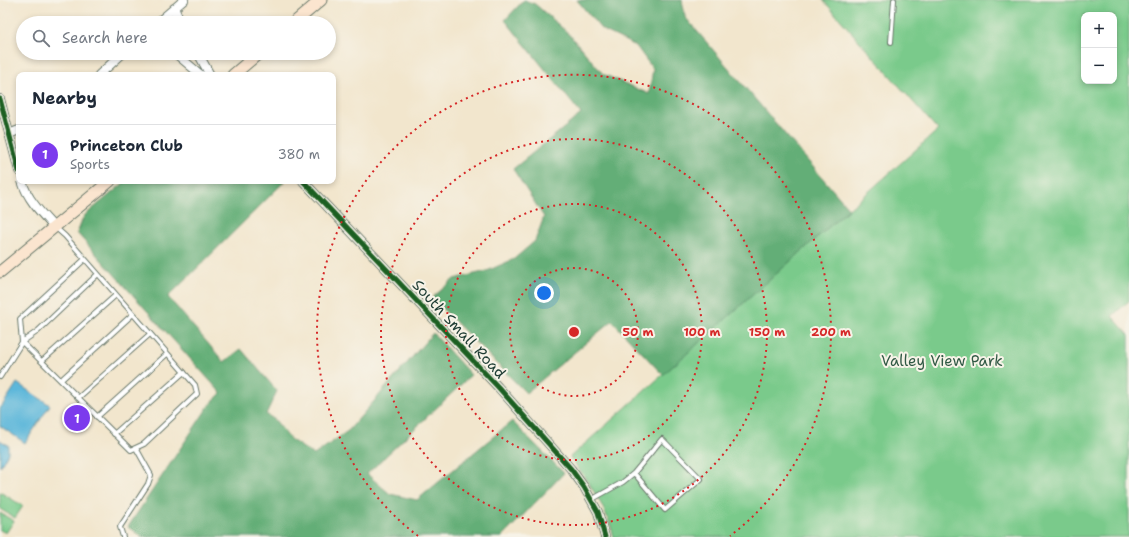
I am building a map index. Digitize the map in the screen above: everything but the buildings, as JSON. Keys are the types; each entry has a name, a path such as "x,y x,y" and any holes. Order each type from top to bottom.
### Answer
{"main road":[{"path":"302,16 321,0"},
{"path":"236,72 250,60"},
{"path":"0,272 106,184"}],"street":[{"path":"165,16 184,0"},
{"path":"174,8 178,16"},
{"path":"102,72 115,60"},
{"path":"183,60 197,72"},
{"path":"202,60 208,72"},
{"path":"0,99 16,160"},
{"path":"9,134 16,131"},
{"path":"23,184 24,190 54,227"},
{"name":"South Small Road","path":"306,184 507,398 571,469 598,512 605,537"}],"lane":[{"path":"891,42 894,0"},
{"path":"54,227 65,236 195,385 197,394 144,444 131,450 22,342 20,319 85,259"},
{"path":"0,377 22,342 38,331 98,274"},
{"path":"42,361 116,295"},
{"path":"60,380 133,314"},
{"path":"78,398 150,334"},
{"path":"97,417 168,354"},
{"path":"114,434 184,372"},
{"path":"591,500 623,482 634,473 662,439 701,479 665,510 634,473"},
{"path":"123,537 120,527 148,484 151,475 136,448"}],"green space":[{"path":"524,0 535,4 569,34 603,74 649,94 653,69 636,46 601,29 577,0 682,0 685,17 849,209 663,375 612,321 526,393 432,298 454,279 487,271 514,259 535,241 544,217 513,169 581,114 505,20"},
{"name":"Valley View Park","path":"823,0 1129,0 1129,301 1112,316 1129,335 1129,537 614,537 602,505 570,457 938,130"},
{"path":"122,184 282,184 168,297 224,362 241,349 277,391 266,414 275,420 290,439 314,455 349,430 433,333 471,375 367,474 390,494 417,500 512,421 564,473 502,537 142,537 128,527 208,407 221,393 77,233 84,216"},
{"path":"0,492 23,506 15,518 0,509"},
{"path":"0,513 14,521 6,533 0,530"}],"water":[{"path":"17,383 50,405 25,443 0,426 0,409"},
{"path":"0,440 8,445 8,453 0,467"}],"cycle path":[{"path":"0,99 16,160"},
{"path":"306,184 498,387 571,469 584,487 598,512 605,537"}],"place":[{"name":"Princeton Club","path":"77,418"}]}
